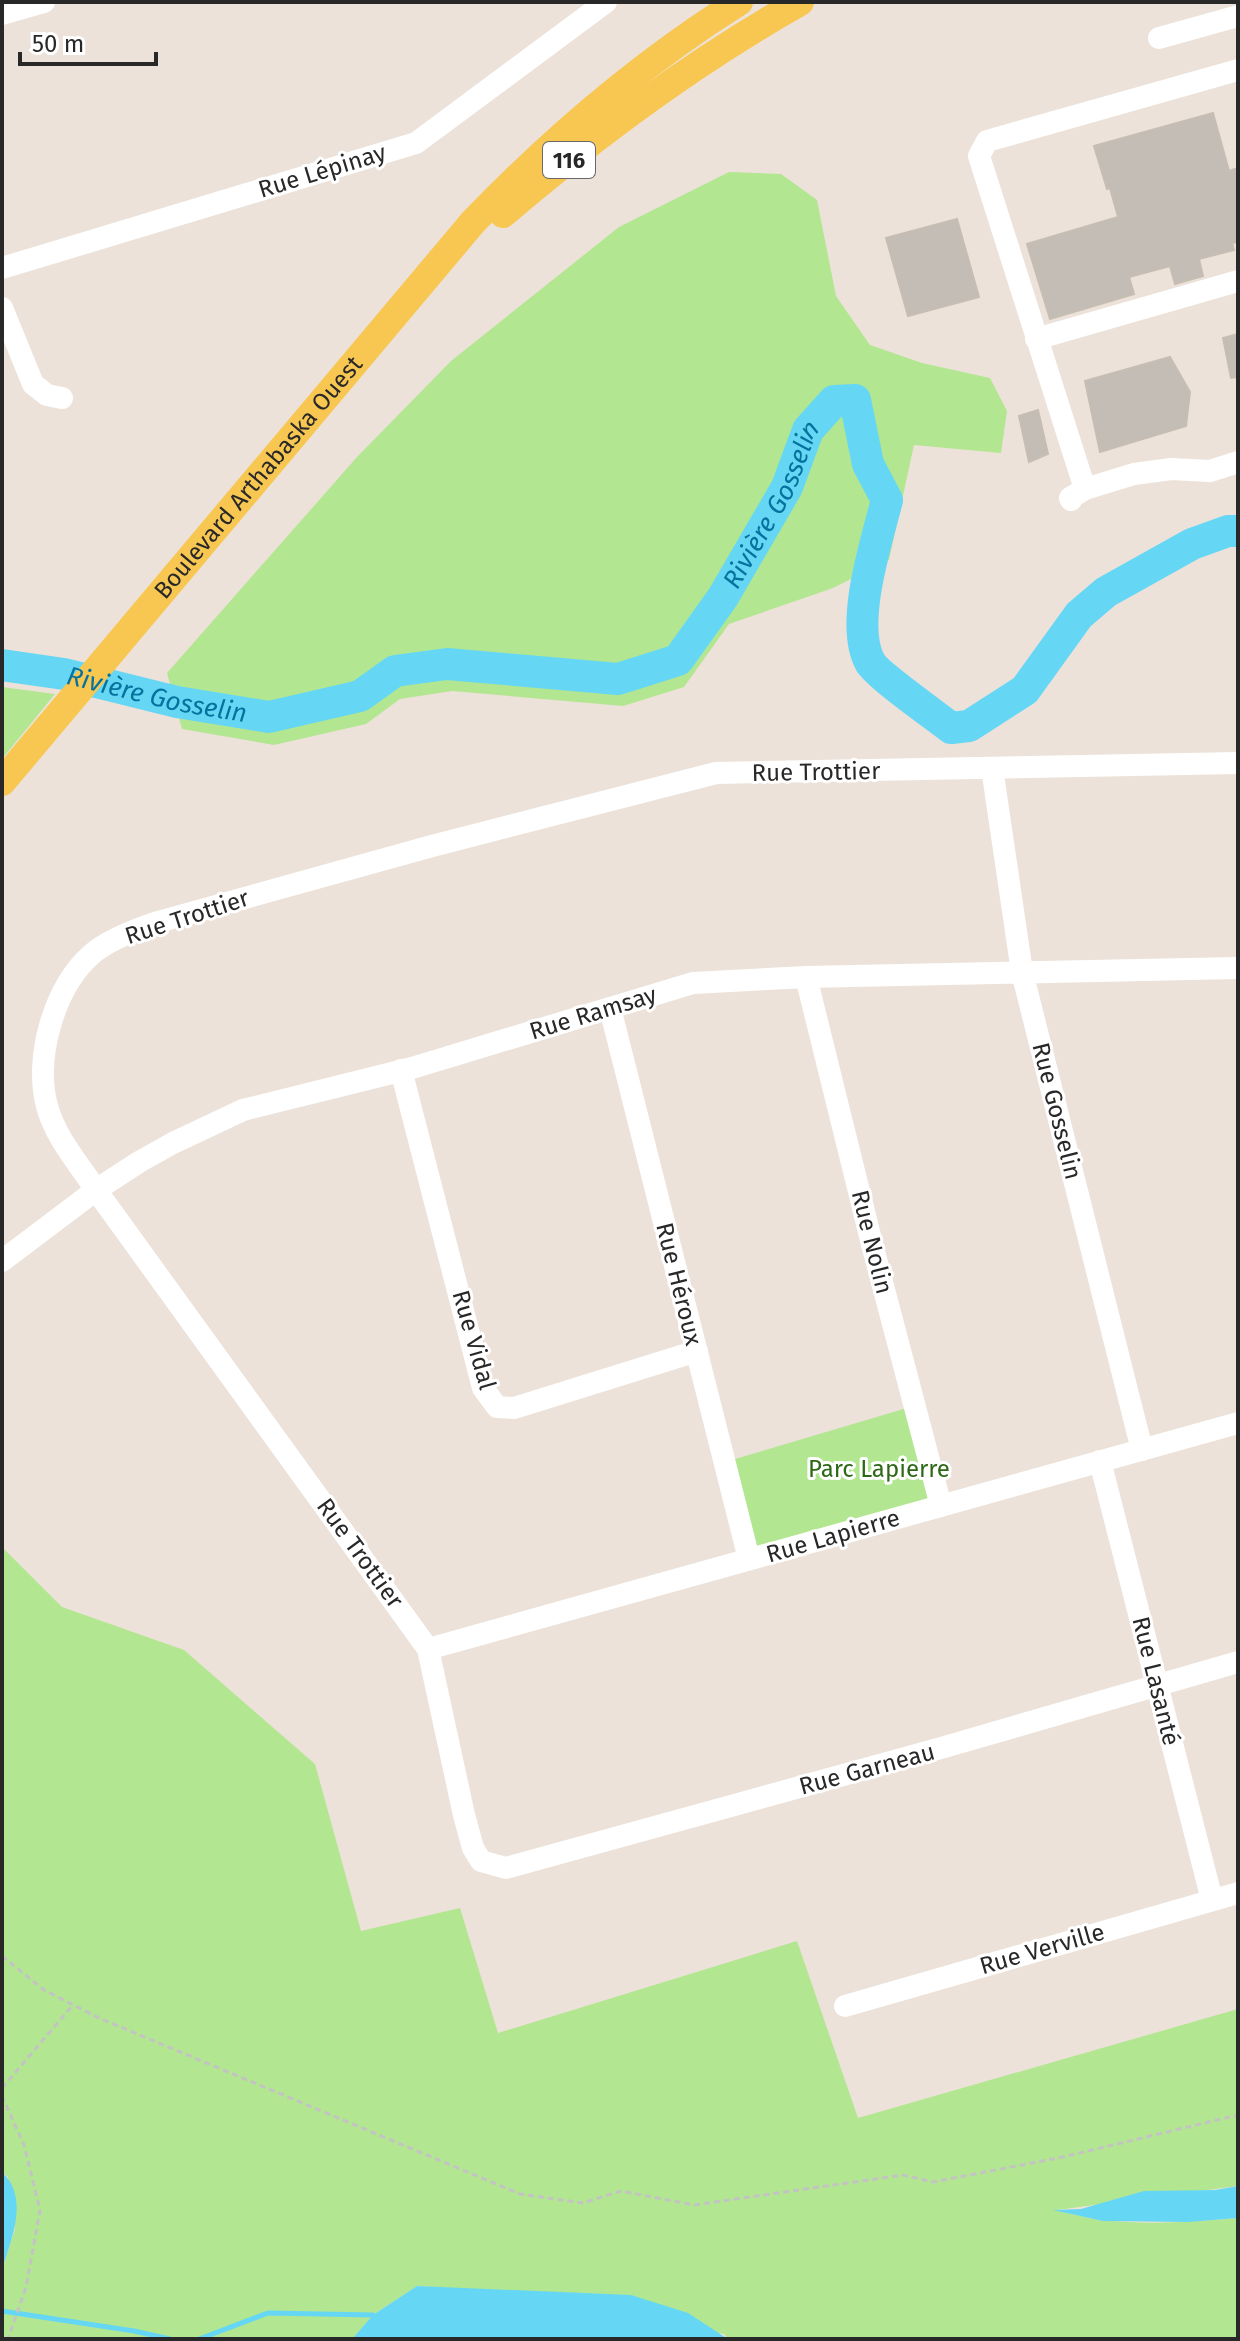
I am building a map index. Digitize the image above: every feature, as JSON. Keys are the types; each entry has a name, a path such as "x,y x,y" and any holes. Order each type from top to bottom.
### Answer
{"main road":[{"name":"Boulevard Arthabaska Ouest","path":"2,782 473,222 552,145 605,100 739,2"},
{"name":"Boulevard Arthabaska Ouest","path":"394,316 494,222 618,122 687,71 800,2"}],"street":[{"path":"2,14 44,2"},
{"name":"Rue Lépinay","path":"2,268 416,143 606,2"},
{"path":"1159,38 1238,16"},
{"path":"1238,70 987,141 979,156 1036,339 1078,495 1134,474 1171,469 1210,471 1238,462"},
{"path":"1036,339 1238,281"},
{"path":"2,308 33,384 47,395 62,398"},
{"name":"Rue Trottier","path":"494,1866 481,1861 473,1848 428,1649 57,1133 47,1109 42,1079 44,1057 62,990 91,955 145,926 432,846 716,773 1238,763"},
{"name":"Rue Gosselin","path":"992,768 1022,972 1142,1450"},
{"name":"Rue Ramsay","path":"2,1261 96,1190 173,1143 243,1110 401,1070 693,983 1022,972 1237,973"},
{"name":"Rue Nolin","path":"806,977 941,1506"},
{"name":"Rue Héroux","path":"610,1008 749,1559"},
{"name":"Rue Vidal","path":"401,1070 483,1388 497,1407 514,1408 697,1351"},
{"name":"Rue Lapierre","path":"428,1649 1238,1423"},
{"name":"Rue Lasanté","path":"1100,1461 1212,1900"},
{"name":"Rue Garneau","path":"494,1866 506,1868 1238,1662"},
{"name":"Rue Verville","path":"845,2006 1238,1893"}],"path":[{"path":"2,1956 44,1990 99,2018 520,2194 583,2203 621,2191 694,2205 903,2175 933,2182 1063,2157 1238,2115"},
{"path":"2,2088 73,2005"},
{"path":"2,2096 24,2145 40,2210 26,2287 8,2339"}],"green space":[{"path":"729,172 781,174 817,200 836,296 870,345 922,363 990,378 1007,411 1001,453 914,445 889,560 833,588 729,624 684,687 623,706 452,691 400,699 366,724 274,745 182,729 167,673 357,457 451,361 619,227"},
{"path":"2,687 55,694 2,759"},
{"name":"Parc Lapierre","path":"917,1405 941,1506 749,1559 725,1462"},
{"path":"2,1547 62,1607 184,1650 315,1764 361,1931 460,1908 498,2033 797,1941 858,2118 1238,2009 1238,2186 1057,2210 1123,2222 1238,2218 1238,2339 728,2339 724,2334 496,2291 417,2286 373,2315 352,2339 2,2339 2,2270 15,2229 8,2177 2,2172"}],"water":[{"path":"2,2172 10,2182 17,2207 2,2270"},
{"path":"1238,2186 1238,2218 1188,2222 1103,2221 1053,2210 1081,2209 1144,2191 1215,2190"},
{"path":"417,2286 631,2295 688,2313 728,2339 352,2339 373,2315"}],"building":[{"path":"1213,113 1229,171 1238,168 1238,242 1232,243 1234,250 1199,259 1203,276 1175,284 1170,266 1129,277 1134,294 1050,319 1027,244 1118,217 1094,146"},
{"path":"957,219 979,297 908,316 886,238"},
{"path":"1238,334 1238,377 1231,378 1223,338"},
{"path":"1170,357 1190,392 1186,426 1100,452 1085,381"},
{"path":"1038,410 1048,454 1029,462 1019,416"}],"waterway":[{"name":"Rivière Gosselin","path":"2,665 64,674 177,702 269,717 360,696 395,671 447,664 618,679 678,660 723,597 787,487 808,430 834,401 855,400 868,464 887,500 867,582 862,626 864,646 875,668 951,728 969,726 1025,690 1079,615 1106,592 1192,544 1228,531 1238,531"},
{"path":"2,2311 170,2339"},
{"path":"199,2339 268,2313 373,2315"}]}
